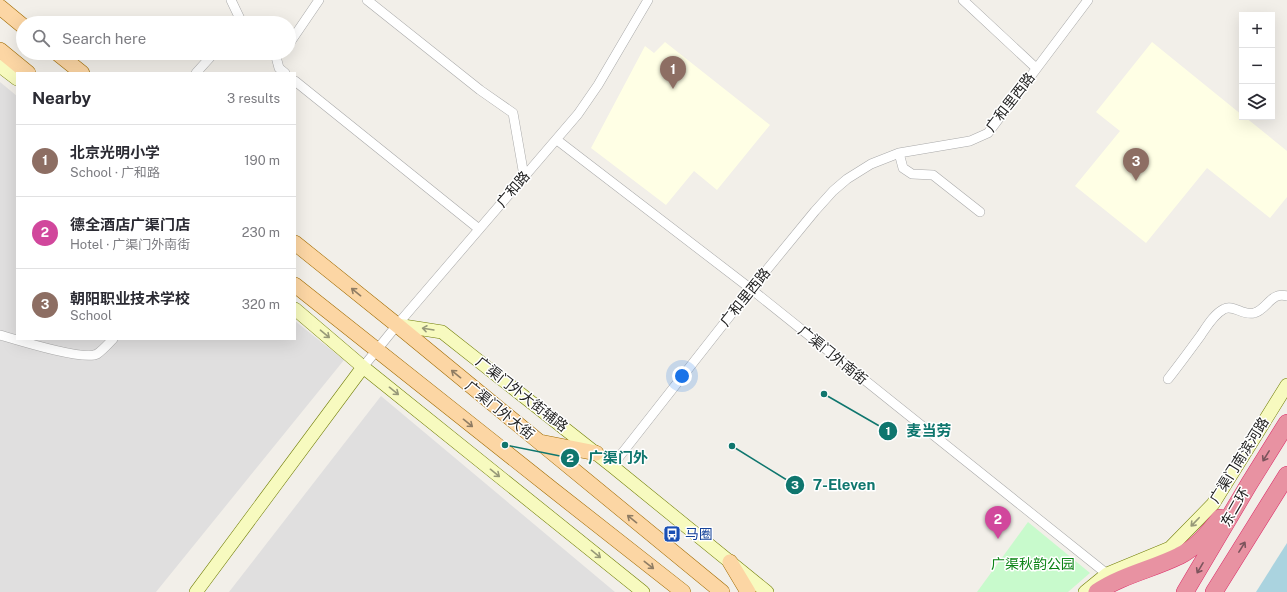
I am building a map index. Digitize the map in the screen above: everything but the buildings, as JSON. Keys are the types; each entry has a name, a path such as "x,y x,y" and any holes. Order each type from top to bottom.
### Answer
{"highway":[{"name":"东二环","path":"1186,592 1248,484 1287,423"},
{"name":"东二环","path":"1214,592 1287,474"},
{"path":"1097,592 1112,583 1180,556 1194,546 1210,530 1248,484"}],"main road":[{"path":"0,8 16,21"},
{"path":"0,50 27,72"},
{"path":"66,60 81,72"},
{"name":"广渠门外大街","path":"296,244 722,592"},
{"path":"296,286 683,592"},
{"path":"538,441 596,452"},
{"path":"730,562 748,592"}],"street":[{"path":"230,0 238,16"},
{"path":"296,34 319,0"},
{"path":"367,0 480,90 513,113 524,176"},
{"name":"广和路","path":"363,367 397,325 578,114 598,85 648,0"},
{"path":"963,0 1036,68"},
{"name":"广和里西路","path":"612,466 751,289 815,210 833,191 847,179 871,164 899,153 970,141 988,133 1088,0"},
{"path":"197,72 208,60"},
{"path":"276,60 278,68 284,72"},
{"path":"0,66 16,78"},
{"path":"296,82 479,229"},
{"name":"广渠门外南街","path":"556,140 751,289 1107,574"},
{"path":"899,153 903,168 912,174 933,175 980,212"},
{"path":"1168,380 1214,318 1224,309 1231,308 1253,314 1262,309 1272,298 1283,294 1287,296"},
{"path":"296,310 363,367 643,592"},
{"name":"广渠门外大街辅路","path":"397,325 442,332 596,452 767,592"},
{"path":"0,335 16,340"},
{"path":"17,340 45,348 88,356 96,354 112,340"},
{"path":"196,592 363,367"},
{"name":"广渠门南滨河路","path":"1084,592 1107,574 1170,548 1213,504 1287,385"}],"shaded area":[{"path":"665,42 770,125 717,190 694,171 666,205 591,148 645,46 654,53"},
{"path":"1152,42 1239,113 1239,120 1249,120 1287,151 1287,197 1270,218 1207,168 1146,243 1075,186 1120,131 1096,112"},
{"path":"0,82 16,95 16,340 296,340 296,322 344,360 156,592 0,592"},
{"path":"381,396 615,592 229,592"}],"green space":[{"name":"广渠秋韵公园","path":"1028,522 1090,573 1068,592 977,592"}],"water":[{"path":"1287,543 1287,592 1256,592"}],"place":[{"name":"北京光明小学","path":"673,89"},
{"name":"朝阳职业技术学校","path":"1136,181"},
{"name":"麦当劳","path":"824,394"},
{"name":"广渠门外","path":"505,445"},
{"name":"7-Eleven","path":"732,446"},
{"name":"马圈","path":"672,534"},
{"name":"德全酒店广渠门店","path":"998,539"}]}
